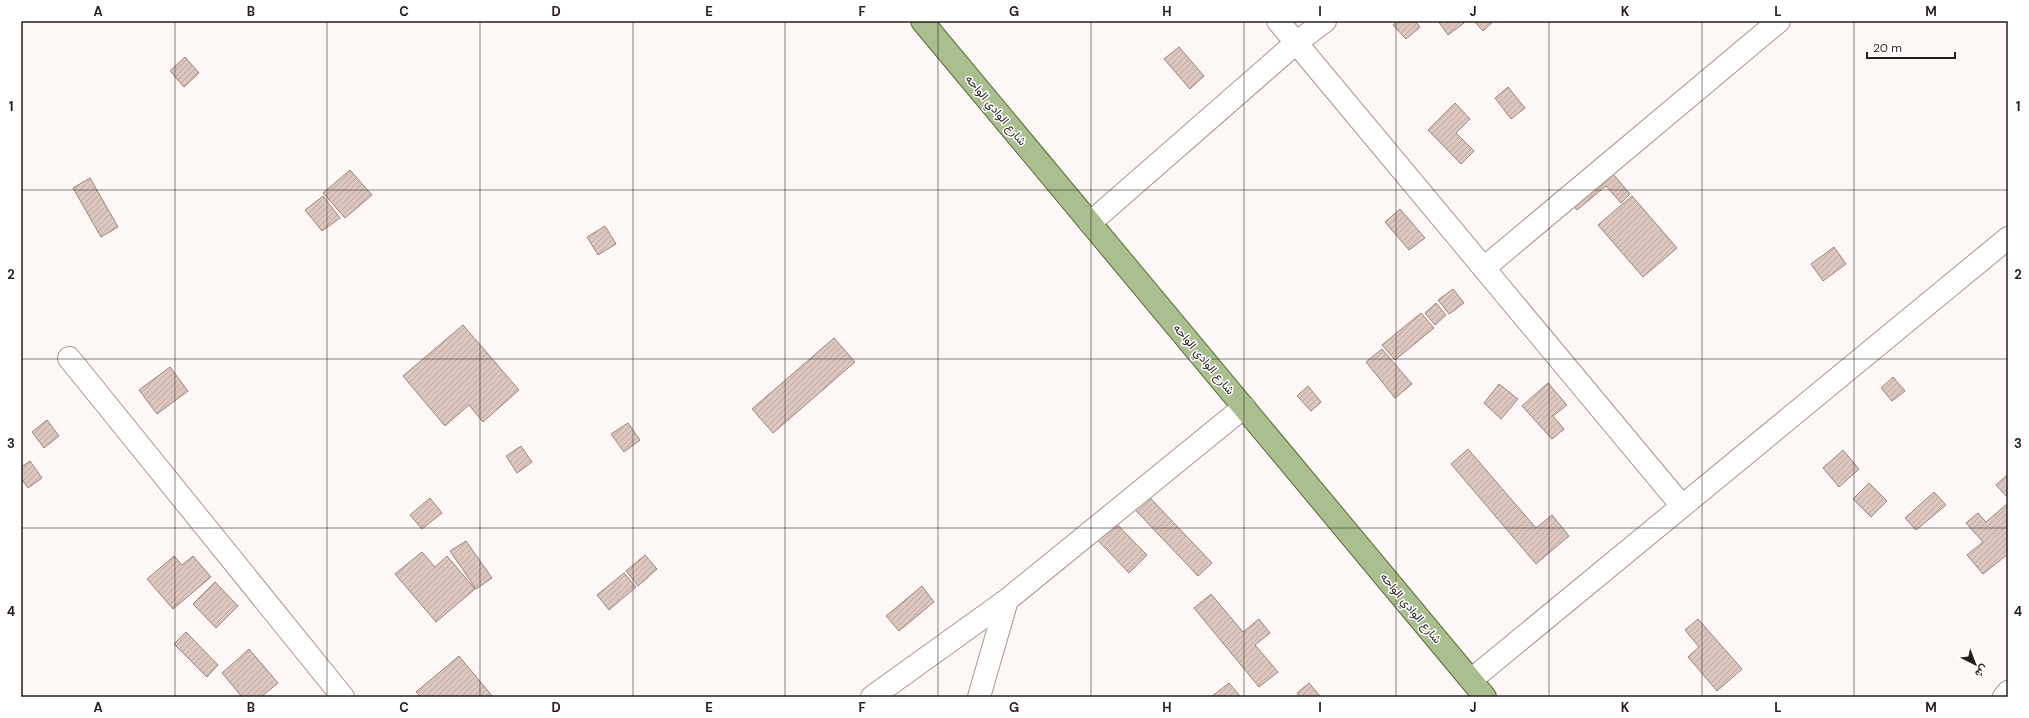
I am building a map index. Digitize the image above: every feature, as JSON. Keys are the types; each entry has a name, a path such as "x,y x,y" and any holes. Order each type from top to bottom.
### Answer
{"main road":[{"name":"شارع الوادي الواحه","path":"922,21 1485,697"}],"street":[{"path":"1278,21 1682,506"},
{"path":"1090,223 1296,43 1325,21"},
{"path":"1484,268 1779,21"},
{"path":"1471,680 2008,238"},
{"path":"69,358 343,697"},
{"path":"872,697 1007,600 1244,408"},
{"path":"979,697 1007,600"},
{"path":"2004,697 2008,692"}],"building":[{"path":"1398,21 1415,21 1420,27 1406,39 1393,25"},
{"path":"1438,21 1462,21 1464,23 1448,35"},
{"path":"1474,21 1494,21 1483,31"},
{"path":"1179,47 1204,76 1190,89 1164,59"},
{"path":"185,57 199,73 184,87 170,71"},
{"path":"1508,87 1525,108 1511,119 1495,98"},
{"path":"1455,103 1470,119 1456,133 1474,151 1461,164 1428,130"},
{"path":"1603,162 1630,194 1621,203 1606,186 1577,210 1564,195"},
{"path":"350,170 372,195 345,218 323,193"},
{"path":"90,178 118,227 101,237 73,188"},
{"path":"323,196 340,218 322,231 305,210"},
{"path":"1632,196 1677,248 1643,277 1598,225"},
{"path":"1400,209 1425,238 1409,250 1385,222"},
{"path":"605,226 616,244 598,255 587,237"},
{"path":"1834,247 1846,264 1823,281 1811,264"},
{"path":"1453,289 1464,303 1449,314 1438,300"},
{"path":"1436,303 1446,315 1435,325 1425,313"},
{"path":"1421,313 1434,328 1395,360 1382,345"},
{"path":"463,325 519,390 483,422 469,405 445,426 403,376"},
{"path":"834,338 855,362 773,433 752,409"},
{"path":"1382,349 1412,384 1395,398 1366,362"},
{"path":"170,367 188,391 157,414 139,390"},
{"path":"1893,377 1905,391 1892,401 1881,388"},
{"path":"1548,383 1567,405 1553,416 1564,429 1552,439 1522,406"},
{"path":"1499,384 1518,399 1501,419 1484,403"},
{"path":"1308,386 1321,402 1311,411 1297,396"},
{"path":"47,420 59,436 44,448 32,432"},
{"path":"628,423 640,440 624,452 611,434"},
{"path":"521,446 532,462 517,473 506,456"},
{"path":"1468,449 1536,528 1552,515 1569,536 1536,564 1451,464"},
{"path":"1843,450 1859,469 1839,487 1823,468"},
{"path":"30,461 42,478 28,488 21,478 21,467"},
{"path":"2008,474 2008,498 1996,485"},
{"path":"1136,483 1212,563 1198,576 1122,496"},
{"path":"1869,483 1887,501 1871,517 1853,499"},
{"path":"1934,492 1946,505 1916,530 1905,518"},
{"path":"430,498 442,513 422,529 410,515"},
{"path":"2008,503 2008,554 1983,574 1967,555 1983,542 1966,523 1978,513 1986,522"},
{"path":"1105,512 1147,555 1129,573 1087,529"},
{"path":"466,541 492,578 476,589 450,551"},
{"path":"422,552 435,567 447,556 475,589 436,622 395,574"},
{"path":"645,555 657,569 638,586 626,571"},
{"path":"174,556 182,565 193,556 211,577 173,609 147,579"},
{"path":"624,573 636,587 609,610 597,595"},
{"path":"215,582 238,606 216,628 193,604"},
{"path":"922,586 934,602 899,631 886,616"},
{"path":"1211,594 1243,632 1259,619 1270,633 1255,645 1278,672 1259,687 1194,608"},
{"path":"1698,619 1742,669 1717,691 1688,657 1699,647 1685,630"},
{"path":"186,632 218,665 207,677 174,644"},
{"path":"249,649 278,683 261,697 242,697 222,673"},
{"path":"459,656 493,697 421,697 416,692"},
{"path":"1229,683 1241,697 1211,697"},
{"path":"1309,683 1321,697 1300,697 1297,693"}]}
